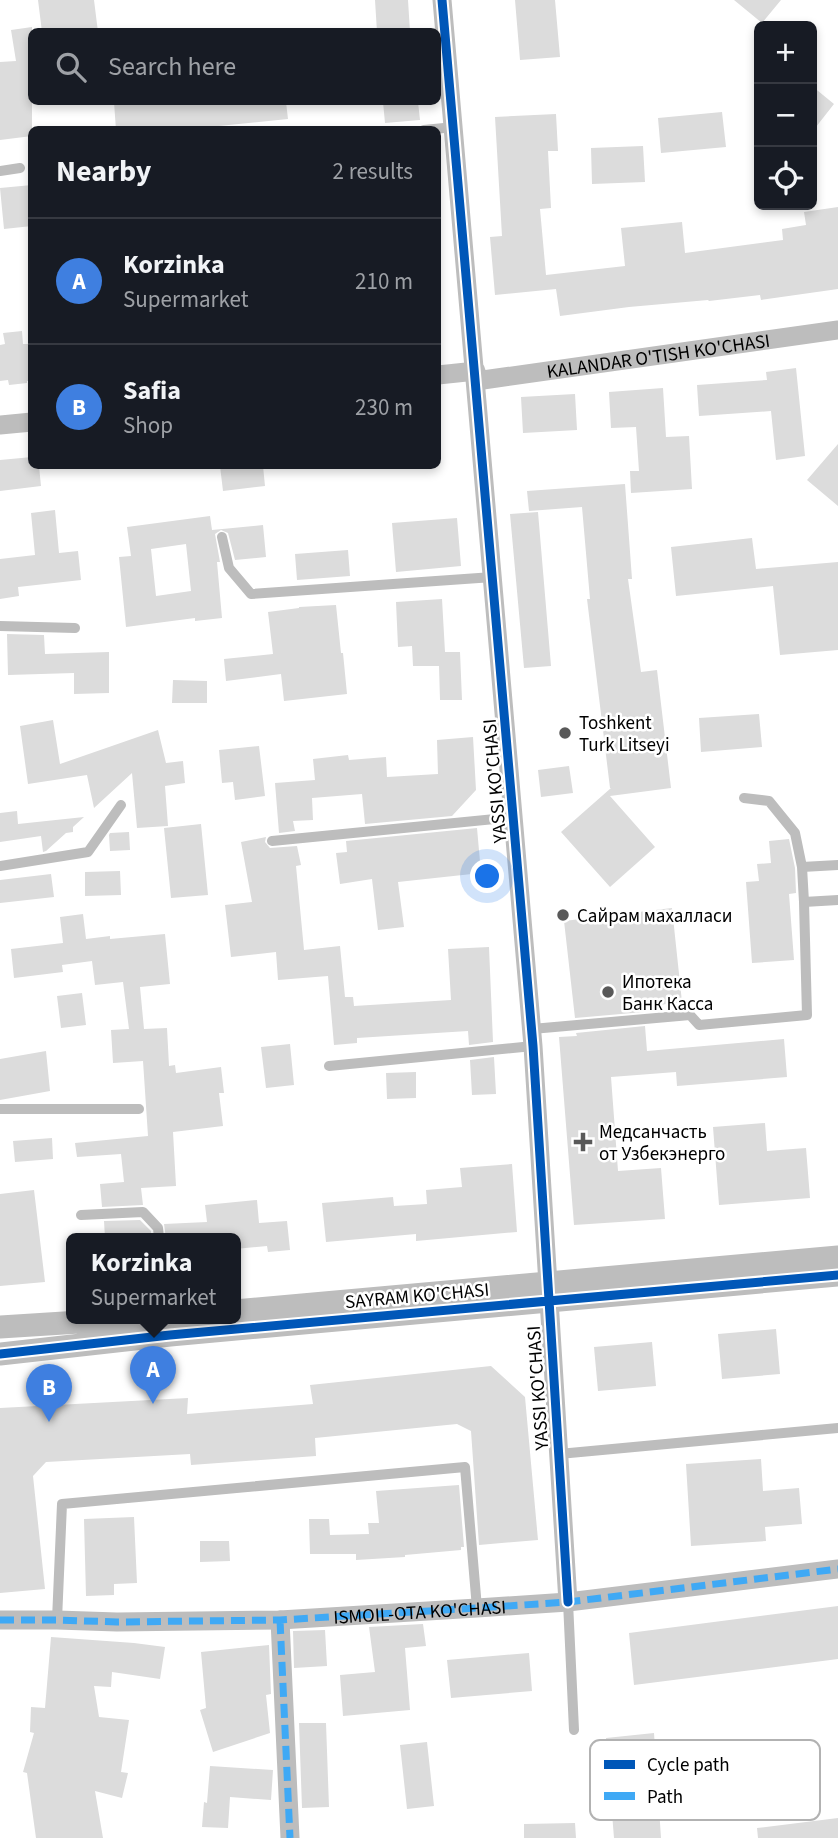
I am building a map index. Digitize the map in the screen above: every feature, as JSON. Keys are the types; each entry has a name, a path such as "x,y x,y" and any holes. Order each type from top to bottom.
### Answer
{"street":[{"name":"YASSI KO'CHASI","path":"442,0 533,1037 568,1602"},
{"name":"KALANDAR O'TISH KO'CHASI","path":"441,376 476,376 838,330"},
{"path":"0,425 28,422"},
{"name":"SAYRAM KO'CHASI","path":"241,1323 549,1292 838,1257"},
{"name":"SAYRAM KO'CHASI","path":"241,1311 838,1275"},
{"path":"0,1327 66,1323"},
{"name":"SAYRAM KO'CHASI","path":"0,1353 229,1324"},
{"name":"ISMOIL-OTA KO'CHASI","path":"0,1620 279,1620 477,1608 568,1602 838,1569"},
{"path":"279,1620 290,1838"}],"lane":[{"path":"441,128 454,127"},
{"path":"0,171 20,168"},
{"path":"222,537 229,568 251,594 493,577"},
{"path":"0,626 75,628"},
{"path":"329,1066 690,1015 699,1025 807,1015 802,867 795,833 769,801 744,798"},
{"path":"0,866 88,852 121,805"},
{"path":"272,841 515,817"},
{"path":"802,867 838,865"},
{"path":"804,902 838,900"},
{"path":"0,1109 139,1109"},
{"path":"81,1215 143,1212 158,1227 159,1233"},
{"path":"559,1454 838,1429"},
{"path":"57,1620 62,1504 465,1467 477,1608"},
{"path":"568,1602 574,1730"}],"building":[{"path":"38,0 94,0 98,28 42,28"},
{"path":"375,0 408,0 410,28 377,28"},
{"path":"515,0 555,0 560,57 520,60"},
{"path":"734,0 781,0 764,21 760,21"},
{"path":"32,27 28,28 28,105 32,105 32,126 28,126 28,136 0,140 0,62 16,61 11,30"},
{"path":"817,90 834,104 817,126"},
{"path":"114,105 286,105 288,119 219,126 116,126"},
{"path":"383,105 418,105 420,120 385,123"},
{"path":"722,112 726,147 661,153 658,118"},
{"path":"556,114 558,151 548,151 551,208 540,209 546,275 625,266 621,228 682,222 685,253 783,240 782,229 806,225 804,212 838,207 838,289 761,300 760,295 560,316 556,289 495,295 490,237 502,236 495,117"},
{"path":"643,146 645,182 592,184 591,148"},
{"path":"28,185 28,226 4,229 0,188"},
{"path":"22,331 23,344 28,344 27,383 9,385 8,380 0,381 0,345 5,344 3,333"},
{"path":"796,368 805,456 776,460 771,411 699,416 697,385 767,380 766,372"},
{"path":"663,388 666,437 689,436 692,489 631,493 630,471 639,471 636,427 611,428 609,392"},
{"path":"575,394 577,430 523,433 521,397"},
{"path":"838,444 838,506 807,480"},
{"path":"28,457 28,469 39,469 41,486 0,491 0,460"},
{"path":"220,469 263,469 265,486 223,491"},
{"path":"625,484 632,579 628,579 641,672 657,670 671,788 610,796 655,847 610,887 561,832 611,788 587,599 590,599 582,507 529,511 527,491"},
{"path":"55,510 59,553 78,551 81,580 18,587 19,596 0,599 0,559 35,555 31,513"},
{"path":"538,512 551,666 524,668 510,514"},
{"path":"210,516 212,530 263,525 266,557 235,560 228,533 221,530 215,534 220,562 217,562 222,618 195,621 195,618 126,627 119,557 131,556 127,527","holes":["186,544 191,591 156,596 151,549"]},
{"path":"457,518 461,566 396,572 392,523"},
{"path":"752,538 756,569 838,562 838,650 780,655 773,586 676,596 671,547"},
{"path":"348,550 350,576 297,580 295,554"},
{"path":"442,599 445,652 460,652 462,700 440,700 439,666 413,666 412,646 398,647 396,602"},
{"path":"336,605 347,694 284,701 281,674 226,681 224,659 273,654 268,612"},
{"path":"7,634 44,635 45,654 109,652 109,693 74,694 74,673 8,675"},
{"path":"173,680 207,681 207,703 172,703"},
{"path":"759,714 762,747 701,752 699,718"},
{"path":"53,720 60,764 158,730 166,763 183,761 185,783 165,786 168,826 137,828 132,773 94,808 87,775 28,784 20,726"},
{"path":"473,737 476,790 452,816 365,824 362,794 312,798 313,820 293,821 295,831 279,833 275,783 315,780 313,759 348,755 349,760 386,757 387,777 438,774 437,740"},
{"path":"259,746 265,796 235,800 233,782 222,783 219,750"},
{"path":"569,766 573,793 541,797 538,770"},
{"path":"17,811 18,824 84,817 73,827 73,832 66,833 43,852 41,836 0,842 0,813"},
{"path":"201,824 208,895 171,898 164,828"},
{"path":"477,828 481,873 398,882 404,927 378,930 372,879 340,884 336,853 347,852 346,841"},
{"path":"129,832 130,850 110,851 110,833"},
{"path":"266,837 265,842 270,848 297,846 301,865 296,866 304,950 340,946 345,997 353,997 354,1006 451,1000 448,949 489,947 493,1042 469,1045 468,1031 357,1038 357,1043 334,1045 328,976 278,980 276,952 231,957 225,905 252,902 241,842"},
{"path":"789,839 795,868 796,893 789,894 794,960 752,963 746,882 759,881 757,864 771,863 769,841"},
{"path":"120,871 121,895 85,896 85,872"},
{"path":"51,874 54,897 0,903 0,880"},
{"path":"672,908 682,1002 644,1007 644,1012 575,1018 564,921"},
{"path":"83,914 86,939 165,934 170,984 140,987 144,1029 167,1028 169,1066 175,1065 176,1073 221,1067 224,1093 219,1093 223,1126 173,1132 176,1186 141,1188 143,1205 102,1207 100,1184 124,1182 121,1154 77,1157 75,1143 148,1136 143,1061 113,1063 111,1030 129,1029 123,982 95,985 92,961 62,965 63,972 14,978 11,949 63,943 60,917"},
{"path":"82,993 86,1025 61,1028 57,996"},
{"path":"645,1026 647,1051 784,1039 787,1077 677,1086 676,1072 611,1077 618,1171 661,1168 665,1219 574,1225 559,1037"},
{"path":"290,1044 294,1085 266,1088 261,1047"},
{"path":"46,1051 50,1091 0,1100 0,1059"},
{"path":"494,1057 496,1094 472,1095 470,1060"},
{"path":"416,1072 416,1098 387,1099 386,1073"},
{"path":"765,1123 767,1151 806,1148 810,1198 719,1205 713,1127"},
{"path":"52,1138 53,1159 15,1162 13,1141"},
{"path":"512,1164 517,1232 416,1241 416,1234 326,1242 322,1203 393,1197 394,1206 427,1204 426,1190 462,1187 460,1168"},
{"path":"34,1190 45,1282 0,1286 0,1194"},
{"path":"257,1200 259,1223 287,1221 290,1250 268,1252 267,1246 241,1248 241,1233 165,1233 164,1224 207,1222 205,1205"},
{"path":"140,1220 151,1233 105,1233 104,1221"},
{"path":"776,1329 780,1374 722,1379 718,1334"},
{"path":"652,1342 656,1386 598,1391 594,1347"},
{"path":"491,1366 525,1397 538,1540 479,1545 471,1431 457,1424 315,1438 316,1456 191,1465 190,1454 46,1462 33,1476 45,1589 0,1593 0,1408 188,1398 187,1414 313,1404 310,1385"},
{"path":"761,1459 763,1491 799,1488 802,1524 765,1527 766,1541 691,1546 686,1464"},
{"path":"459,1485 464,1547 461,1547 461,1550 356,1560 356,1554 310,1554 309,1519 329,1519 330,1535 369,1534 368,1523 379,1523 376,1491"},
{"path":"134,1517 137,1583 114,1584 114,1595 86,1596 84,1519"},
{"path":"200,1541 229,1541 230,1561 200,1562"},
{"path":"838,1606 838,1659 634,1685 629,1633"},
{"path":"423,1624 426,1646 405,1648 410,1710 343,1716 340,1675 375,1672 369,1627"},
{"path":"325,1630 327,1666 294,1668 293,1631"},
{"path":"51,1637 165,1647 160,1679 112,1672 111,1687 94,1686 99,1717 129,1720 121,1772 128,1773 122,1798 95,1791 103,1838 36,1838 27,1773 23,1772 34,1733 30,1732 31,1707 45,1708"},
{"path":"269,1645 271,1694 266,1695 270,1733 213,1752 200,1710 206,1708 201,1652"},
{"path":"529,1653 532,1691 451,1698 447,1660"},
{"path":"299,1723 326,1723 329,1807 302,1808"},
{"path":"654,1733 654,1740 606,1740"},
{"path":"427,1742 434,1806 407,1809 400,1745"},
{"path":"210,1766 273,1770 271,1800 230,1797 228,1828 202,1827"},
{"path":"838,1818 838,1838 758,1838 757,1828"},
{"path":"613,1820 660,1820 661,1838 614,1838"},
{"path":"575,1823 576,1838 524,1838 524,1824"}],"marked path":[{"path":"0,1620 280,1620 568,1602 838,1569"},
{"path":"280,1620 290,1838"}],"cycle path":[{"path":"442,0 533,1046 568,1602"},
{"path":"0,1354 170,1335 838,1275"}],"place":[{"name":"Toshkent Turk Litseyi","path":"565,733"},
{"name":"Сайрам махалласи","path":"563,915"},
{"name":"Ипотека Банк Касса","path":"608,992"},
{"name":"Медсанчасть от Узбекэнерго","path":"583,1142"},
{"name":"Korzinka","path":"153,1404"},
{"name":"Safia","path":"49,1422"}]}
